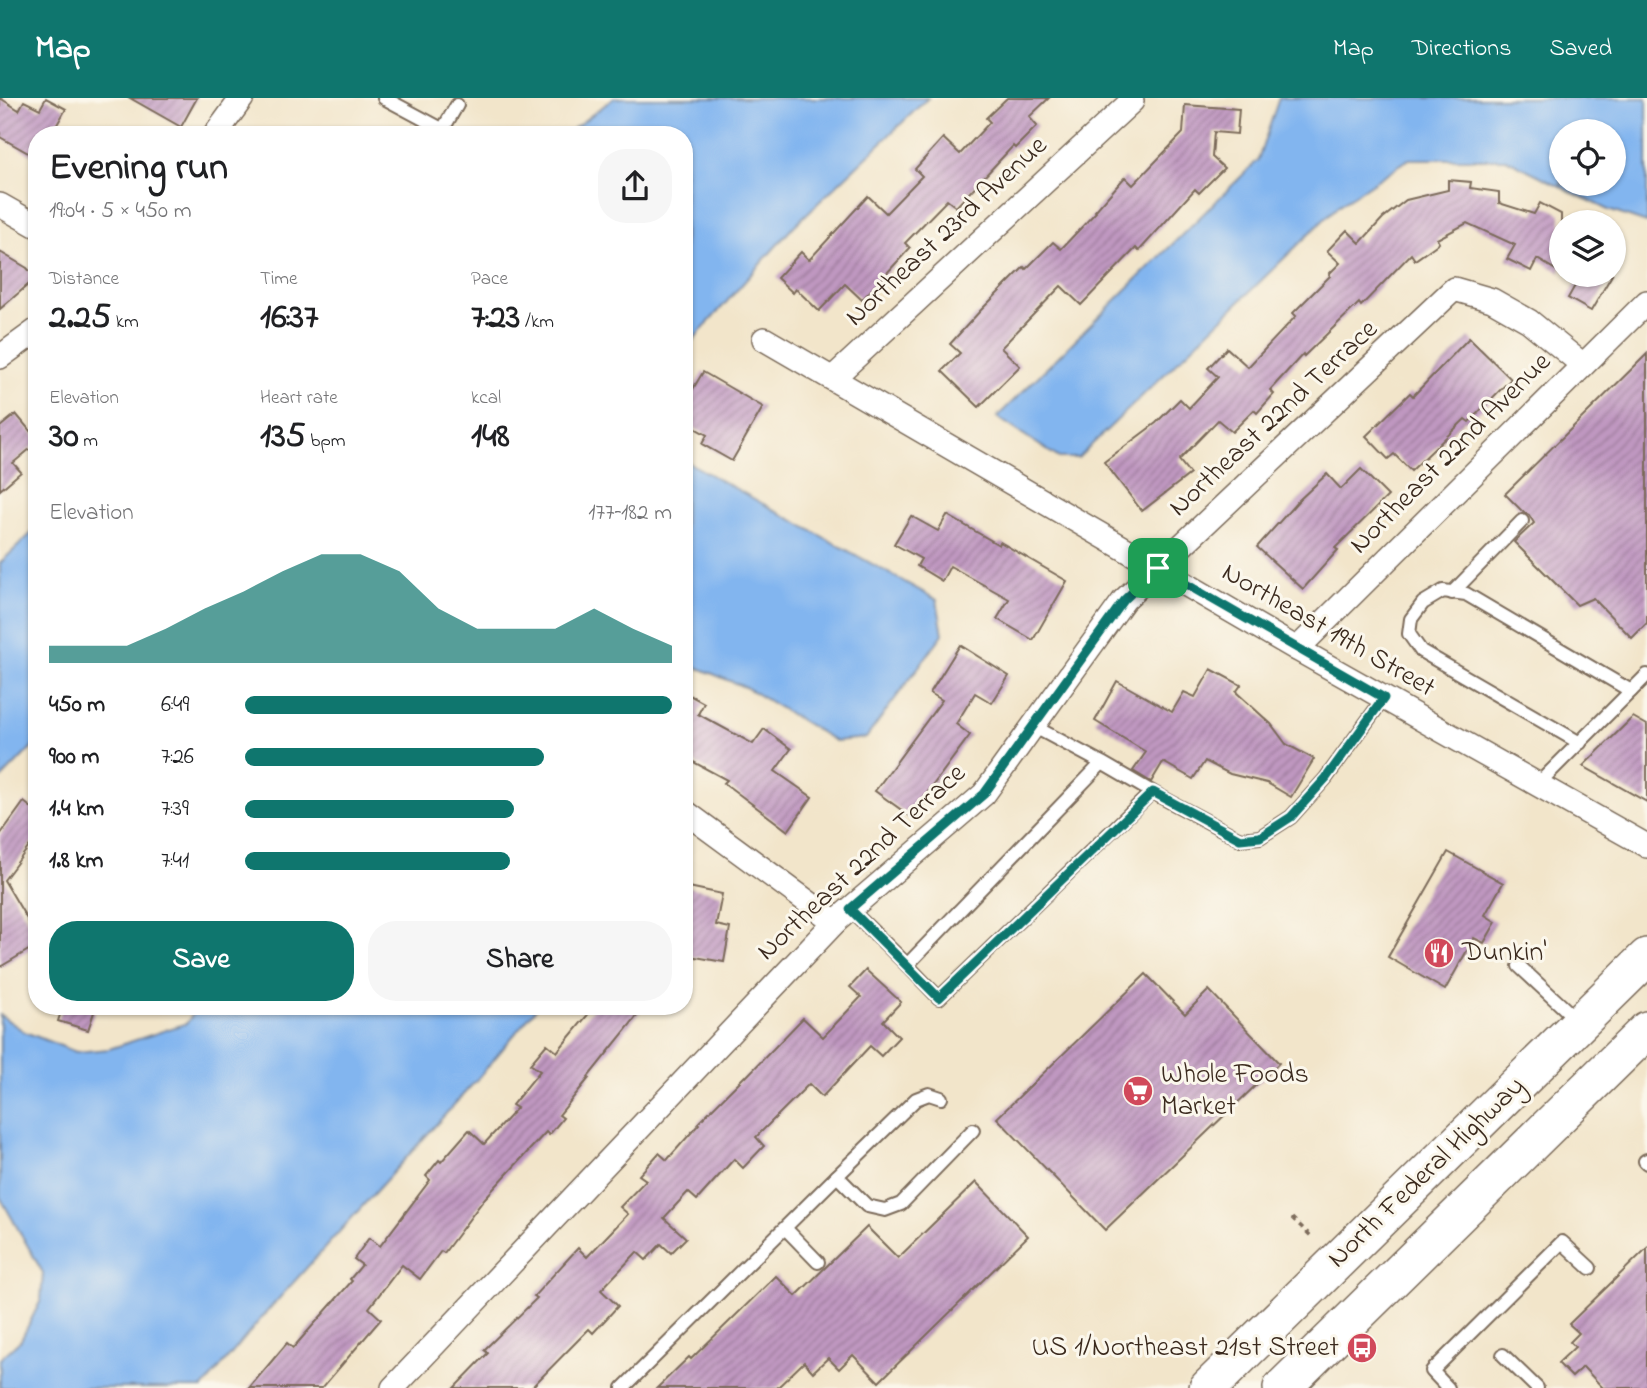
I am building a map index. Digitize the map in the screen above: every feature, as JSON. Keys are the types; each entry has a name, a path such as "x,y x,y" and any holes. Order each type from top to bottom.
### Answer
{"main road":[{"name":"North Federal Highway","path":"1216,1385 1647,957"},
{"name":"North Federal Highway","path":"1282,1388 1647,1030"}],"street":[{"path":"222,126 242,98"},
{"name":"Northeast 23rd Avenue","path":"833,378 1132,101"},
{"path":"0,205 28,221"},
{"name":"Northeast 22nd Terrace","path":"393,1388 843,916 984,794 1124,600 1454,289 1492,300 1529,321 1583,365"},
{"name":"Northeast 22nd Avenue","path":"1297,649 1647,302"},
{"path":"0,357 28,337"},
{"name":"Northeast 19th Street","path":"764,339 1297,649 1647,846"},
{"path":"693,817 843,916"}],"lane":[{"path":"392,100 438,126"},
{"path":"450,126 457,106"},
{"path":"1452,593 1521,521"},
{"path":"1580,743 1421,651 1409,635 1410,619 1423,603 1443,591 1466,594 1631,691"},
{"path":"1538,784 1647,675"},
{"path":"1033,726 1240,839 1260,837 1291,817 1326,778 1384,698"},
{"path":"906,965 1102,763"},
{"path":"843,916 906,965 939,998 1153,792"},
{"path":"1519,966 1580,1023"},
{"path":"623,1388 916,1100 929,1094 941,1098"},
{"path":"837,1177 867,1206 885,1210 901,1204 972,1130"},
{"path":"785,1228 818,1262"},
{"path":"1448,1388 1432,1371 1562,1242 1590,1268"},
{"path":"1503,1355 1537,1388"}],"path":[{"path":"1292,1218 1311,1236"}],"water":[{"path":"614,98 928,98 793,227 693,340 693,126 577,126"},
{"path":"1279,98 1647,98 1647,223 1626,216 1626,210 1608,210 1580,196 1626,196 1626,119 1549,119 1549,180 1506,159 1409,159 1339,205 1078,458 1059,458 997,417 1258,160"},
{"path":"693,465 937,600 943,634 866,738 835,741 747,688 693,666"},
{"path":"28,537 28,751 0,780 0,563"},
{"path":"0,1015 25,1032 76,1052 109,1049 187,1023 192,1015 531,1015 480,1076 264,1315 203,1388 0,1388 0,1359 21,1340 41,1300 43,1273 0,1197"}],"building":[{"path":"0,98 19,110 24,101 40,109 46,98 66,109 56,126 28,126 28,153 0,137"},
{"path":"130,98 197,98 179,126"},
{"path":"1007,98 1049,98 1029,117 1037,126 1015,148 1013,146 956,207 947,200 905,243 910,248 862,300 845,284 819,311 796,289 793,293 777,278 801,252 809,260 868,196 886,213 922,176 915,169 943,138 960,154 990,122 986,118"},
{"path":"1185,105 1239,109 1237,134 1214,132 1212,157 1224,168 1199,193 1195,189 1139,251 1136,248 1081,305 1061,286 1001,348 1020,366 979,407 942,371 960,353 950,344 1024,267 1026,269 1053,242 1061,249 1125,177 1133,185 1183,133"},
{"path":"1448,180 1471,182 1470,188 1499,192 1499,203 1534,214 1540,203 1553,210 1549,210 1549,266 1537,259 1531,271 1507,259 1515,245 1467,223 1437,239 1439,243 1415,260 1411,254 1361,306 1359,303 1304,356 1303,354 1270,390 1274,394 1257,413 1254,410 1232,432 1218,420 1179,460 1190,474 1142,511 1104,462 1156,423 1180,399 1189,408 1218,377 1208,368 1227,348 1248,367 1296,316 1293,313 1340,263 1327,251 1347,230 1360,243 1383,218 1406,200 1448,190"},
{"path":"0,252 28,269 28,285 0,309"},
{"path":"1574,287 1605,287 1591,311 1568,298"},
{"path":"1469,338 1511,379 1469,422 1465,419 1411,471 1394,454 1388,459 1366,436 1410,393 1413,396"},
{"path":"1647,354 1647,623 1632,638 1593,598 1577,605 1514,542 1534,523 1529,515 1505,494"},
{"path":"703,372 763,407 732,461 702,444 707,435 693,427 693,389"},
{"path":"16,414 28,428 28,450 13,463 21,472 0,490 0,427"},
{"path":"1361,469 1388,496 1335,548 1338,550 1303,589 1257,547 1298,501 1327,474 1341,489"},
{"path":"947,515 1067,581 1033,640 997,619 1009,599 950,566 942,581 917,566 921,559 894,544 911,516 938,531"},
{"path":"960,645 1009,676 992,703 975,693 956,724 970,735 910,816 875,791 942,700 930,693"},
{"path":"1211,669 1241,685 1236,692 1271,724 1286,744 1314,759 1291,797 1267,783 1230,774 1205,761 1193,779 1163,762 1151,782 1133,771 1146,752 1095,721 1117,681 1172,712 1184,692 1195,697"},
{"path":"693,697 704,703 698,714 753,744 764,729 791,749 775,771 812,797 788,831 724,783 727,780 693,762"},
{"path":"1633,717 1647,725 1647,802 1583,766"},
{"path":"24,802 28,805 28,848 4,880 28,921 28,950 0,967 0,835"},
{"path":"1448,852 1503,883 1485,915 1496,922 1484,943 1474,938 1445,990 1388,957"},
{"path":"693,888 722,894 716,925 730,928 724,962 693,957"},
{"path":"866,970 901,1002 883,1021 899,1037 881,1056 870,1046 822,1097 809,1084 756,1137 764,1146 743,1168 734,1159 697,1200 688,1192 664,1218 686,1238 671,1253 661,1244 646,1260 637,1252 601,1290 618,1306 593,1333 589,1329 531,1388 454,1388 488,1353 484,1350 537,1298 534,1296 578,1248 587,1257 628,1214 620,1207 646,1180 639,1175 659,1153 667,1160 698,1123 803,1018 823,1037 861,997 850,987"},
{"name":"Whole Foods Market","path":"1146,974 1185,1014 1209,990 1279,1063 1105,1230 997,1118"},
{"path":"60,1015 93,1015 88,1030 58,1021"},
{"path":"588,1015 638,1015 559,1115 563,1118 549,1135 546,1132 485,1198 444,1253 441,1251 420,1279 402,1265 369,1308 381,1319 322,1388 249,1388 287,1343 293,1348 352,1281 350,1279 362,1265 354,1259 369,1238 380,1246 430,1180 426,1176 439,1160 441,1162 469,1130 484,1144 517,1108 512,1105 540,1071 530,1064 547,1044 557,1052"},
{"path":"976,1182 1028,1236 879,1382 853,1355 839,1369 828,1358 813,1372 804,1362 777,1388 657,1388 689,1357 691,1359 776,1276 796,1296 867,1227 898,1258"},
{"path":"1647,1248 1647,1388 1603,1388 1583,1367 1572,1377 1558,1363 1575,1347 1570,1342 1579,1333 1569,1324"}],"place":[{"name":"Dunkin'","path":"1439,953"},
{"name":"Whole Foods Market","path":"1138,1091"},
{"name":"US 1/Northeast 21st Street","path":"1362,1348"}],"route":[{"path":"1158,568 1384,698 1326,778 1291,817 1260,837 1240,839 1153,792 939,998 850,909 984,794 1124,600 1158,568"}]}
